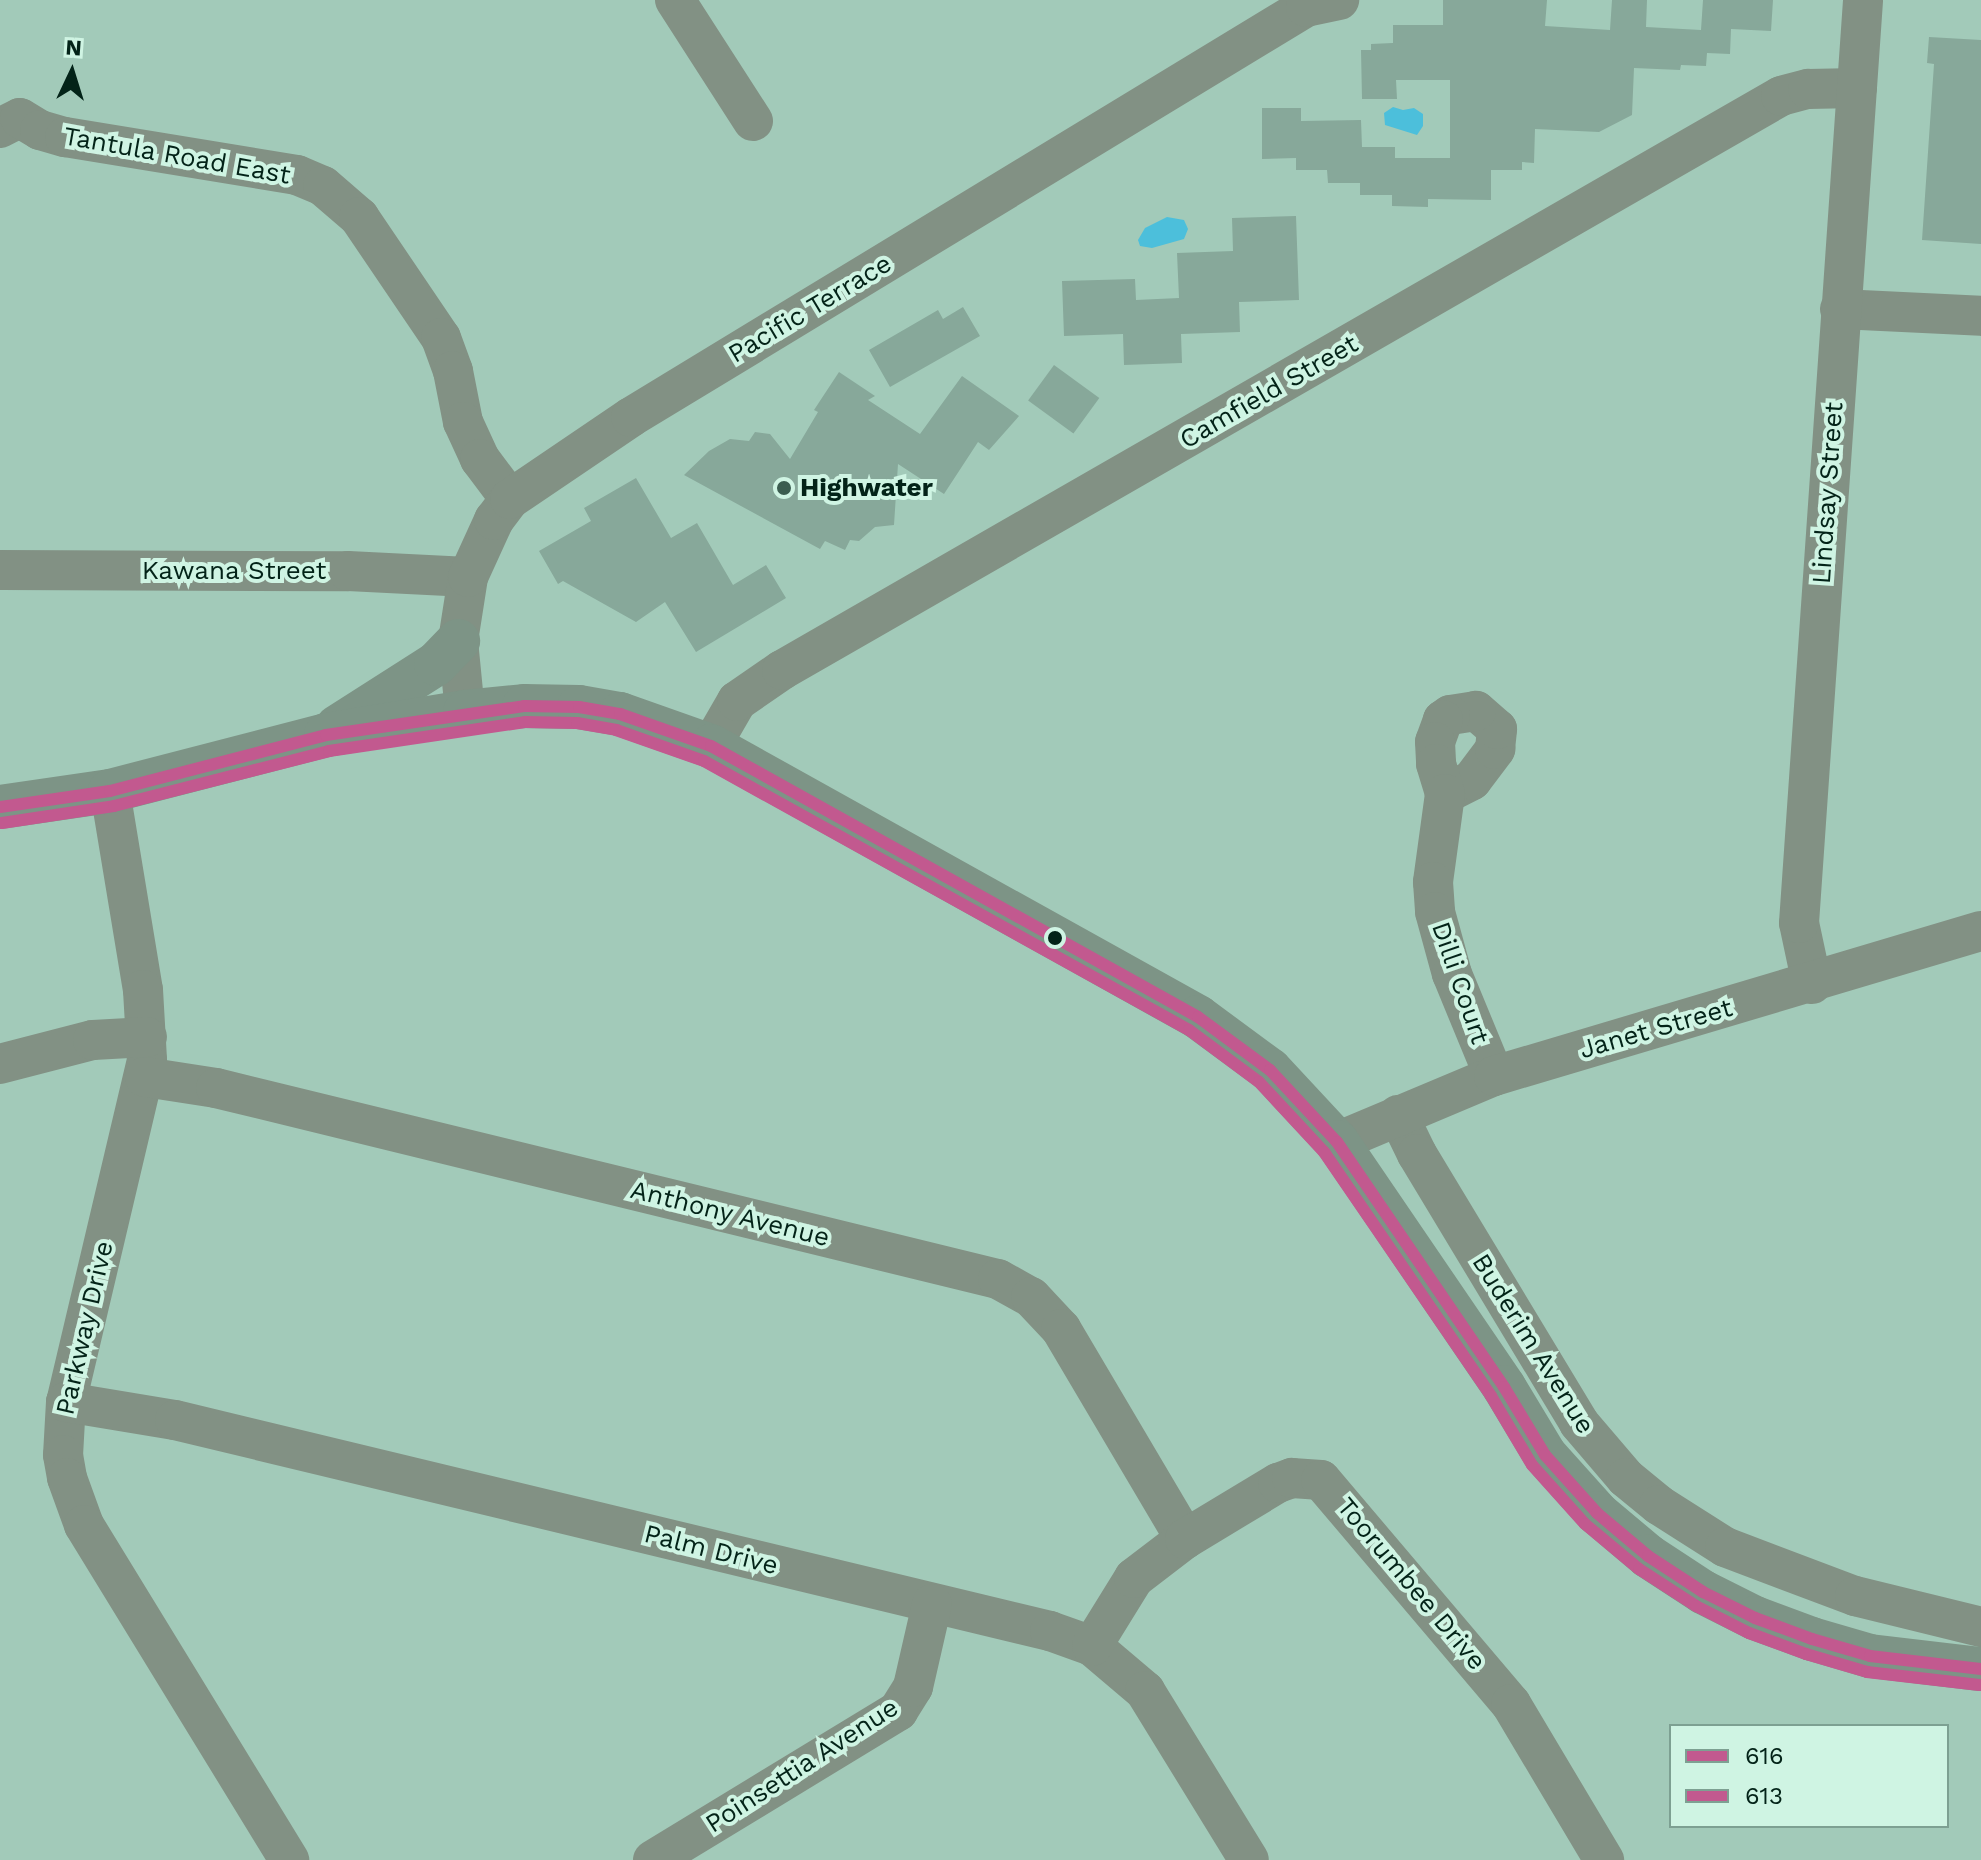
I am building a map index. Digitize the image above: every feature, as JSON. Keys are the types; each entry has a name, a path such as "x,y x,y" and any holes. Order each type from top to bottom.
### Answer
{"main road":[{"path":"326,735 436,664 458,641"},
{"name":"Buderim Avenue","path":"0,807 110,791 326,735 465,712 524,706 579,707 620,714 711,746 780,781 1198,1017 1270,1070 1337,1142 1504,1387 1545,1455 1597,1513 1648,1556 1703,1592 1755,1618 1812,1639 1870,1656 1981,1669"}],"street":[{"path":"675,0 753,121"},
{"name":"Lindsay Street","path":"1812,984 1799,923 1863,0"},
{"name":"Pacific Terrace","path":"465,712 458,641 468,577 494,520 510,499 631,417 1319,2"},
{"name":"Camfield Street","path":"711,746 737,701 772,676 1781,96 1808,89 1857,88"},
{"name":"Tantula Road East","path":"7,114 40,130 65,137 297,175 323,186 340,199 359,217 441,338 453,371 463,422 480,459 510,499"},
{"path":"1840,309 1981,316"},
{"name":"Kawana Street","path":"0,570 348,571 468,577"},
{"name":"Parkway Drive","path":"110,791 143,990 147,1037 145,1077 66,1402 63,1455 67,1478 84,1525 289,1860"},
{"name":"Dilli Court","path":"1445,794 1434,856 1435,912 1452,974 1494,1076"},
{"name":"Janet Street","path":"1337,1142 1494,1076 1812,984 1981,931"},
{"path":"0,1064 93,1040 147,1037"},
{"name":"Anthony Avenue","path":"145,1077 216,1088 998,1279 1031,1297 1061,1329 1185,1539"},
{"name":"Buderim Avenue","path":"1398,1115 1417,1154 1579,1423 1626,1478 1659,1505 1725,1547 1855,1596 1981,1627"},
{"name":"Palm Drive","path":"66,1402 175,1420 1050,1631 1092,1646 1145,1691 1249,1860"},
{"name":"Toorumbee Drive","path":"1092,1646 1134,1578 1185,1539 1292,1478 1309,1477 1329,1487 1511,1704 1604,1860"},
{"name":"Poinsettia Avenue","path":"653,1860 898,1711 913,1687 932,1604"}],"water":[{"path":"1393,107 1403,110 1414,108 1423,114 1423,126 1417,135 1385,125 1384,113"},
{"path":"1167,217 1184,220 1188,229 1184,239 1152,248 1140,246 1138,240 1145,228"}],"building":[{"path":"1443,0 1547,0 1545,26 1610,30 1612,0 1647,0 1646,27 1701,30 1703,0 1773,0 1771,31 1731,29 1730,54 1707,53 1706,66 1681,65 1680,70 1634,68 1632,115 1599,132 1535,129 1534,163 1522,162 1522,170 1491,170 1491,200 1428,199 1428,207 1392,206 1392,195 1360,195 1360,183 1328,183 1327,170 1296,170 1296,158 1262,159 1262,108 1301,108 1301,121 1361,120 1362,147 1395,147 1395,158 1450,158 1450,80 1396,80 1397,99 1362,99 1361,50 1371,50 1371,44 1393,43 1393,25 1443,25"},
{"path":"1929,37 1981,40 1981,244 1922,240 1934,64 1927,63"},
{"path":"1296,216 1299,300 1239,302 1240,332 1181,334 1182,363 1124,365 1123,334 1064,336 1062,281 1135,279 1136,300 1179,298 1177,253 1233,251 1232,218"},
{"path":"963,307 980,336 890,387 869,350 938,310 943,319"},
{"path":"1054,365 1099,398 1073,434 1028,401"},
{"path":"839,372 875,396 868,400 920,434 962,376 1019,416 989,450 978,442 944,494 898,464 894,525 875,527 859,541 850,540 845,550 825,541 820,549 684,475 709,451 730,439 749,441 755,432 770,434 790,459 818,412 814,410"},
{"path":"636,478 671,538 697,523 733,585 766,565 786,598 696,652 665,602 636,622 563,581 558,584 539,551 591,521 584,508"}],"transit line":[{"name":"616","path":"0,807 110,791 326,735 524,706 579,707 620,714 711,746 1198,1017 1270,1070 1337,1142 1504,1387 1545,1455 1597,1513 1648,1556 1703,1592 1755,1618 1812,1639 1870,1656 1981,1669"},
{"name":"613","path":"2,823 114,806 329,751 525,722 577,723 616,730 704,761 1189,1030 1259,1082 1324,1152 1491,1396 1532,1465 1585,1524 1639,1569 1696,1606 1749,1633 1806,1654 1867,1672 1979,1685"}],"place":[{"name":"Highwater","path":"784,488"}]}
